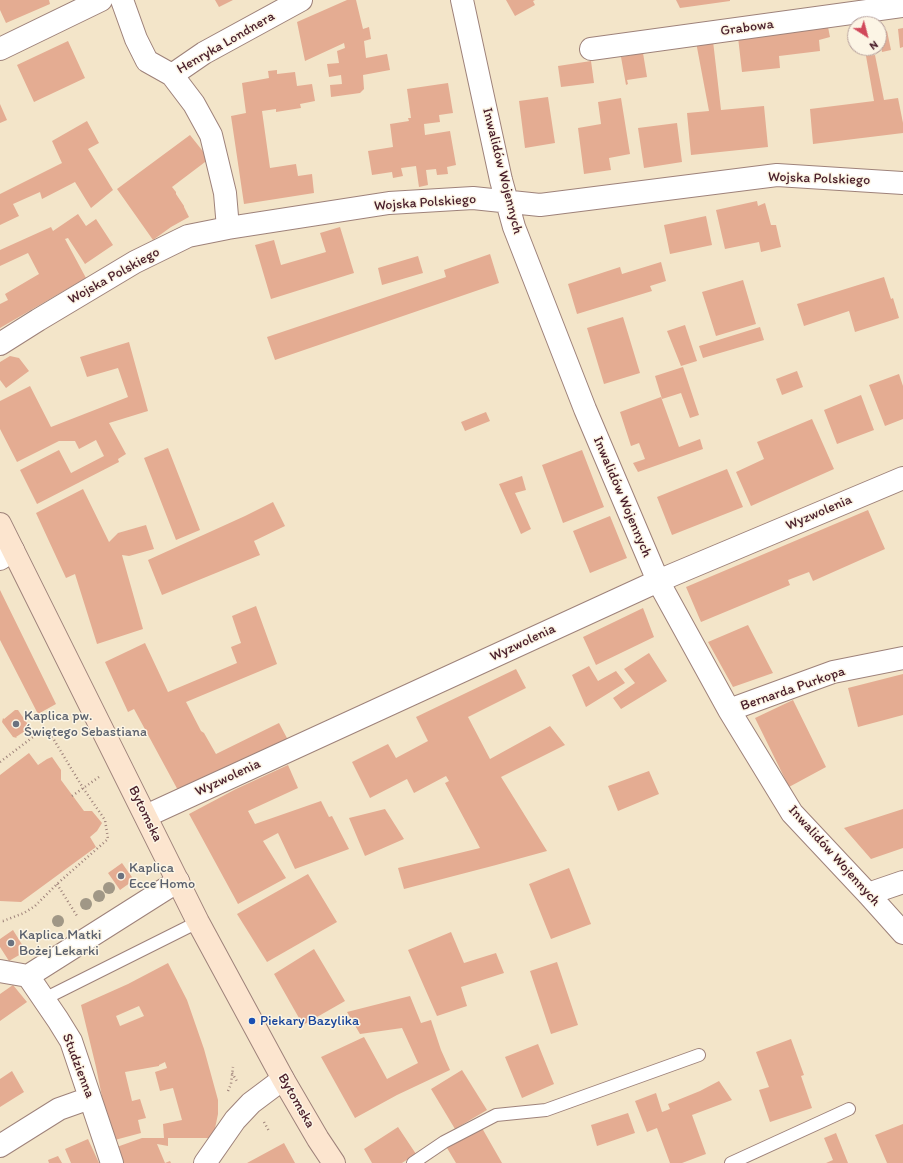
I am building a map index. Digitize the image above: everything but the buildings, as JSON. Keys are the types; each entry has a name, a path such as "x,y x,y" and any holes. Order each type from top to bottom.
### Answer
{"street":[{"path":"0,49 102,0"},
{"path":"122,0 136,39 147,61 172,75"},
{"name":"Henryka Londnera","path":"228,228 225,193 211,135 194,104 172,75 204,53 300,0"},
{"name":"Inwalidów Wojennych","path":"462,0 507,202 514,227 585,409 658,581 729,710 792,813 903,933"},
{"name":"Grabowa","path":"591,49 903,6"},
{"name":"Wojska Polskiego","path":"0,344 134,262 188,236 228,228 390,203 473,198 540,205 777,175 903,183"},
{"name":"Wyzwolenia","path":"146,816 658,581 903,478"},
{"name":"Bytomska","path":"0,524 7,554 146,816 198,922 283,1079 318,1139 334,1163"},
{"name":"Bernarda Purkopa","path":"729,710 833,672 903,658"},
{"path":"0,971 28,976 178,882"},
{"path":"868,894 903,882"},
{"name":"Studzienna","path":"28,976 71,1042 112,1163"},
{"path":"205,1163 235,1120 246,1108 283,1079"},
{"path":"0,1146 60,1109 90,1098"}],"lane":[{"path":"44,999 198,922"},
{"path":"413,1163 444,1142 496,1115 546,1110 699,1055"},
{"path":"731,1163 849,1109"}],"path":[{"path":"0,762 37,734 45,731 50,735 105,820 108,839 34,906 24,913 3,921 0,920"},
{"path":"72,796 99,778"},
{"path":"57,884 79,918"},
{"path":"228,1092 233,1068"}],"place":[{"name":"Kaplica pw. Świętego Sebastiana","path":"16,724"},
{"name":"Kaplica Ecce Homo","path":"121,876"},
{"name":"Kaplica Matki Bożej Lekarki","path":"11,943"},
{"name":"Piekary Bazylika","path":"252,1021"}]}
